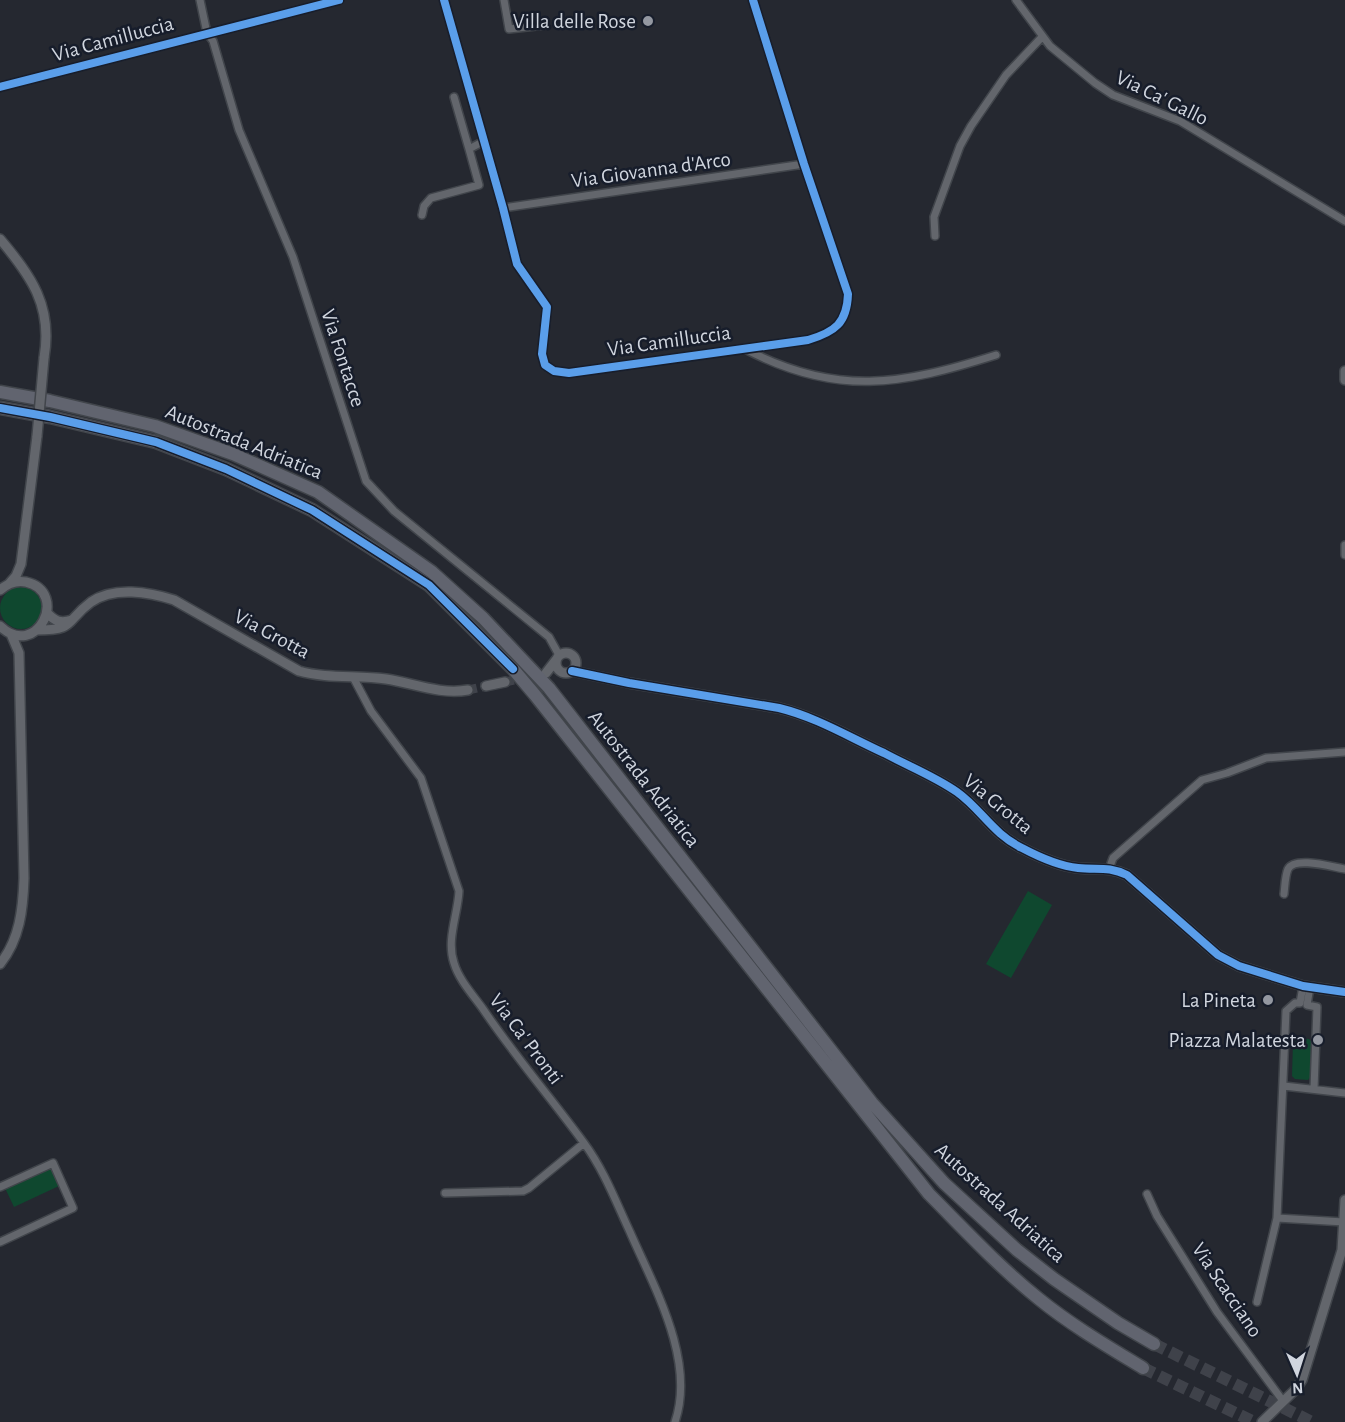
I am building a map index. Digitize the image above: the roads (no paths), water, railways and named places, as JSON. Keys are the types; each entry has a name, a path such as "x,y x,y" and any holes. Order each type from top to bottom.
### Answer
{"highway":[{"name":"Autostrada Adriatica","path":"0,392 50,401 155,426 233,454 318,492 432,572 483,618 549,688 872,1103 944,1183 1017,1250 1118,1323 1154,1344"},
{"name":"Autostrada Adriatica","path":"0,408 50,417 156,442 226,469 312,510 429,585 513,669 929,1194 1038,1299 1106,1346 1143,1368"}],"street":[{"name":"Via Fontacce","path":"200,0 207,33 213,41 239,130 293,257 366,481 394,511 549,637 557,658"},
{"name":"Via Camilluccia","path":"0,87 339,0"},
{"name":"Via Camilluccia","path":"444,0 517,264 547,307 542,354 545,365 554,371 569,373 808,340 826,335 848,311 848,294 804,164 753,0"},
{"path":"504,0 509,29 545,25"},
{"name":"Via Ca' Gallo","path":"1016,0 1042,37 1077,70 1113,95 1180,121 1345,221"},
{"path":"935,236 934,217 960,146 1006,75 1042,37"},
{"path":"422,215 424,206 431,198 478,185 454,97"},
{"path":"469,149 484,141"},
{"name":"Via Giovanna d'Arco","path":"503,208 804,164"},
{"path":"0,239 26,269 36,288 45,318 37,436 21,564 16,576 0,590"},
{"name":"Via Camilluccia","path":"745,349 771,363 800,372 832,380 866,383 928,375 996,355"},
{"path":"1345,371 1345,380"},
{"path":"1345,545 1345,555"},
{"path":"10,634 26,635 36,630 47,613 43,594 30,583 21,564"},
{"path":"9,584 19,581 30,583"},
{"name":"Via Grotta","path":"36,630 55,630 65,627 90,603 109,594 131,592 157,594 174,600 298,671 312,675 384,678 445,692 468,690"},
{"path":"47,613 61,623 74,620"},
{"path":"0,626 10,634 19,653"},
{"path":"0,964 13,942 23,906 19,653 26,635"},
{"path":"568,653 573,657 576,662 572,671 566,674 559,671 556,666 557,658 568,653"},
{"name":"Via Grotta","path":"572,671 796,712 937,780 964,798 991,827 1021,848 1060,865 1114,869 1127,875 1218,954 1239,966 1306,986 1345,992"},
{"name":"Via Ca' Pronti","path":"353,677 371,711 414,766 426,788 459,891 459,906 451,939 454,963 460,976 597,1160 661,1302 675,1342 679,1374 680,1398 675,1422"},
{"path":"486,686 505,682"},
{"path":"1109,869 1113,858 1202,780 1266,758 1345,752"},
{"path":"1284,894 1288,870 1294,863 1302,862 1345,869"},
{"path":"1257,1302 1277,1218 1286,1011 1294,1003 1300,1003 1306,986"},
{"path":"1306,986 1307,1005 1317,1007 1314,1089"},
{"path":"1284,1086 1345,1094"},
{"path":"445,1193 523,1191 584,1143"},
{"path":"0,1187 53,1163 73,1208 0,1242"},
{"name":"Via Scacciano","path":"1147,1194 1157,1216 1217,1312 1283,1401"},
{"path":"1262,1422 1302,1380 1344,1247 1345,1200"},
{"path":"1277,1218 1344,1222"}],"tunnel":[{"path":"505,682 541,674"},
{"path":"468,690 486,686"},
{"path":"1154,1344 1312,1422"},
{"path":"1143,1368 1254,1422"}],"place":[{"name":"Villa delle Rose","path":"648,21"},
{"name":"La Pineta","path":"1268,1000"},
{"name":"Piazza Malatesta","path":"1318,1040"}]}
